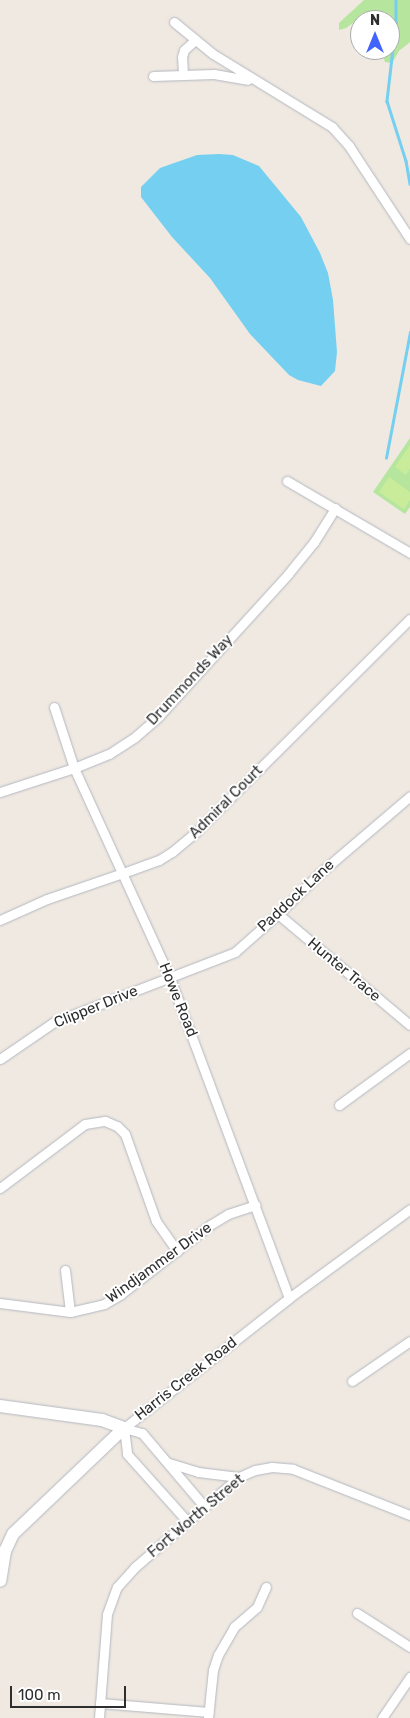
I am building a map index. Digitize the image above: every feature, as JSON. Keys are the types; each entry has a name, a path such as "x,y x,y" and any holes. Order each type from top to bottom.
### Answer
{"street":[{"path":"174,22 195,40 255,82 311,112 332,127 354,152 410,239"},
{"path":"183,74 182,57 184,50 195,40"},
{"path":"153,76 214,74 255,82"},
{"path":"287,481 410,553"},
{"name":"Drummonds Way","path":"0,792 74,768 109,754 135,737 159,716 288,574 314,542 335,508"},
{"name":"Admiral Court","path":"0,920 47,899 159,860 184,843 410,620"},
{"name":"Howe Road","path":"54,708 74,768 170,978 256,1205 288,1298"},
{"name":"Paddock Lane","path":"170,978 236,952 320,873 410,796"},
{"name":"Hunter Trace","path":"278,914 410,1025"},
{"name":"Clipper Drive","path":"0,1059 54,1022 170,978"},
{"path":"339,1105 410,1053"},
{"path":"0,1188 85,1124 105,1121 117,1126 125,1134 156,1221 177,1251"},
{"name":"Windjammer Drive","path":"0,1303 70,1312 104,1304 121,1294 222,1218 256,1205"},
{"name":"Harris Creek Road","path":"0,1581 5,1551 13,1534 124,1428 288,1298 410,1209"},
{"path":"65,1270 70,1312"},
{"path":"352,1382 409,1343"},
{"path":"0,1406 102,1420 142,1433 204,1506"},
{"path":"124,1428 127,1454 187,1521"},
{"path":"167,1463 198,1472 239,1477"},
{"name":"Fort Worth Street","path":"99,1718 107,1614 117,1587 187,1521 239,1477 255,1470 272,1467 293,1469 410,1516"},
{"path":"100,1703 209,1715 213,1670 221,1647 234,1627 257,1607 266,1587"},
{"path":"357,1613 410,1646"},
{"path":"382,1718 410,1677"}],"green space":[{"path":"364,0 410,0 410,42 400,50 400,10 353,10"},
{"path":"350,13 350,25 339,30 339,23"},
{"path":"384,60 394,60 392,63 385,62"},
{"path":"410,438 410,507 405,514 373,492"},
{"path":"410,445 410,468 406,475 395,467"},
{"path":"389,477 410,492 410,500 404,509 379,492"}],"water":[{"path":"197,155 233,155 259,166 301,217 320,253 328,273 333,300 337,352 335,371 321,386 298,380 289,375 250,334 210,278 172,237 141,197 141,187 160,168"}],"waterway":[{"path":"396,0 396,23 387,101 406,161 410,184"},
{"path":"386,458 410,332"}]}
